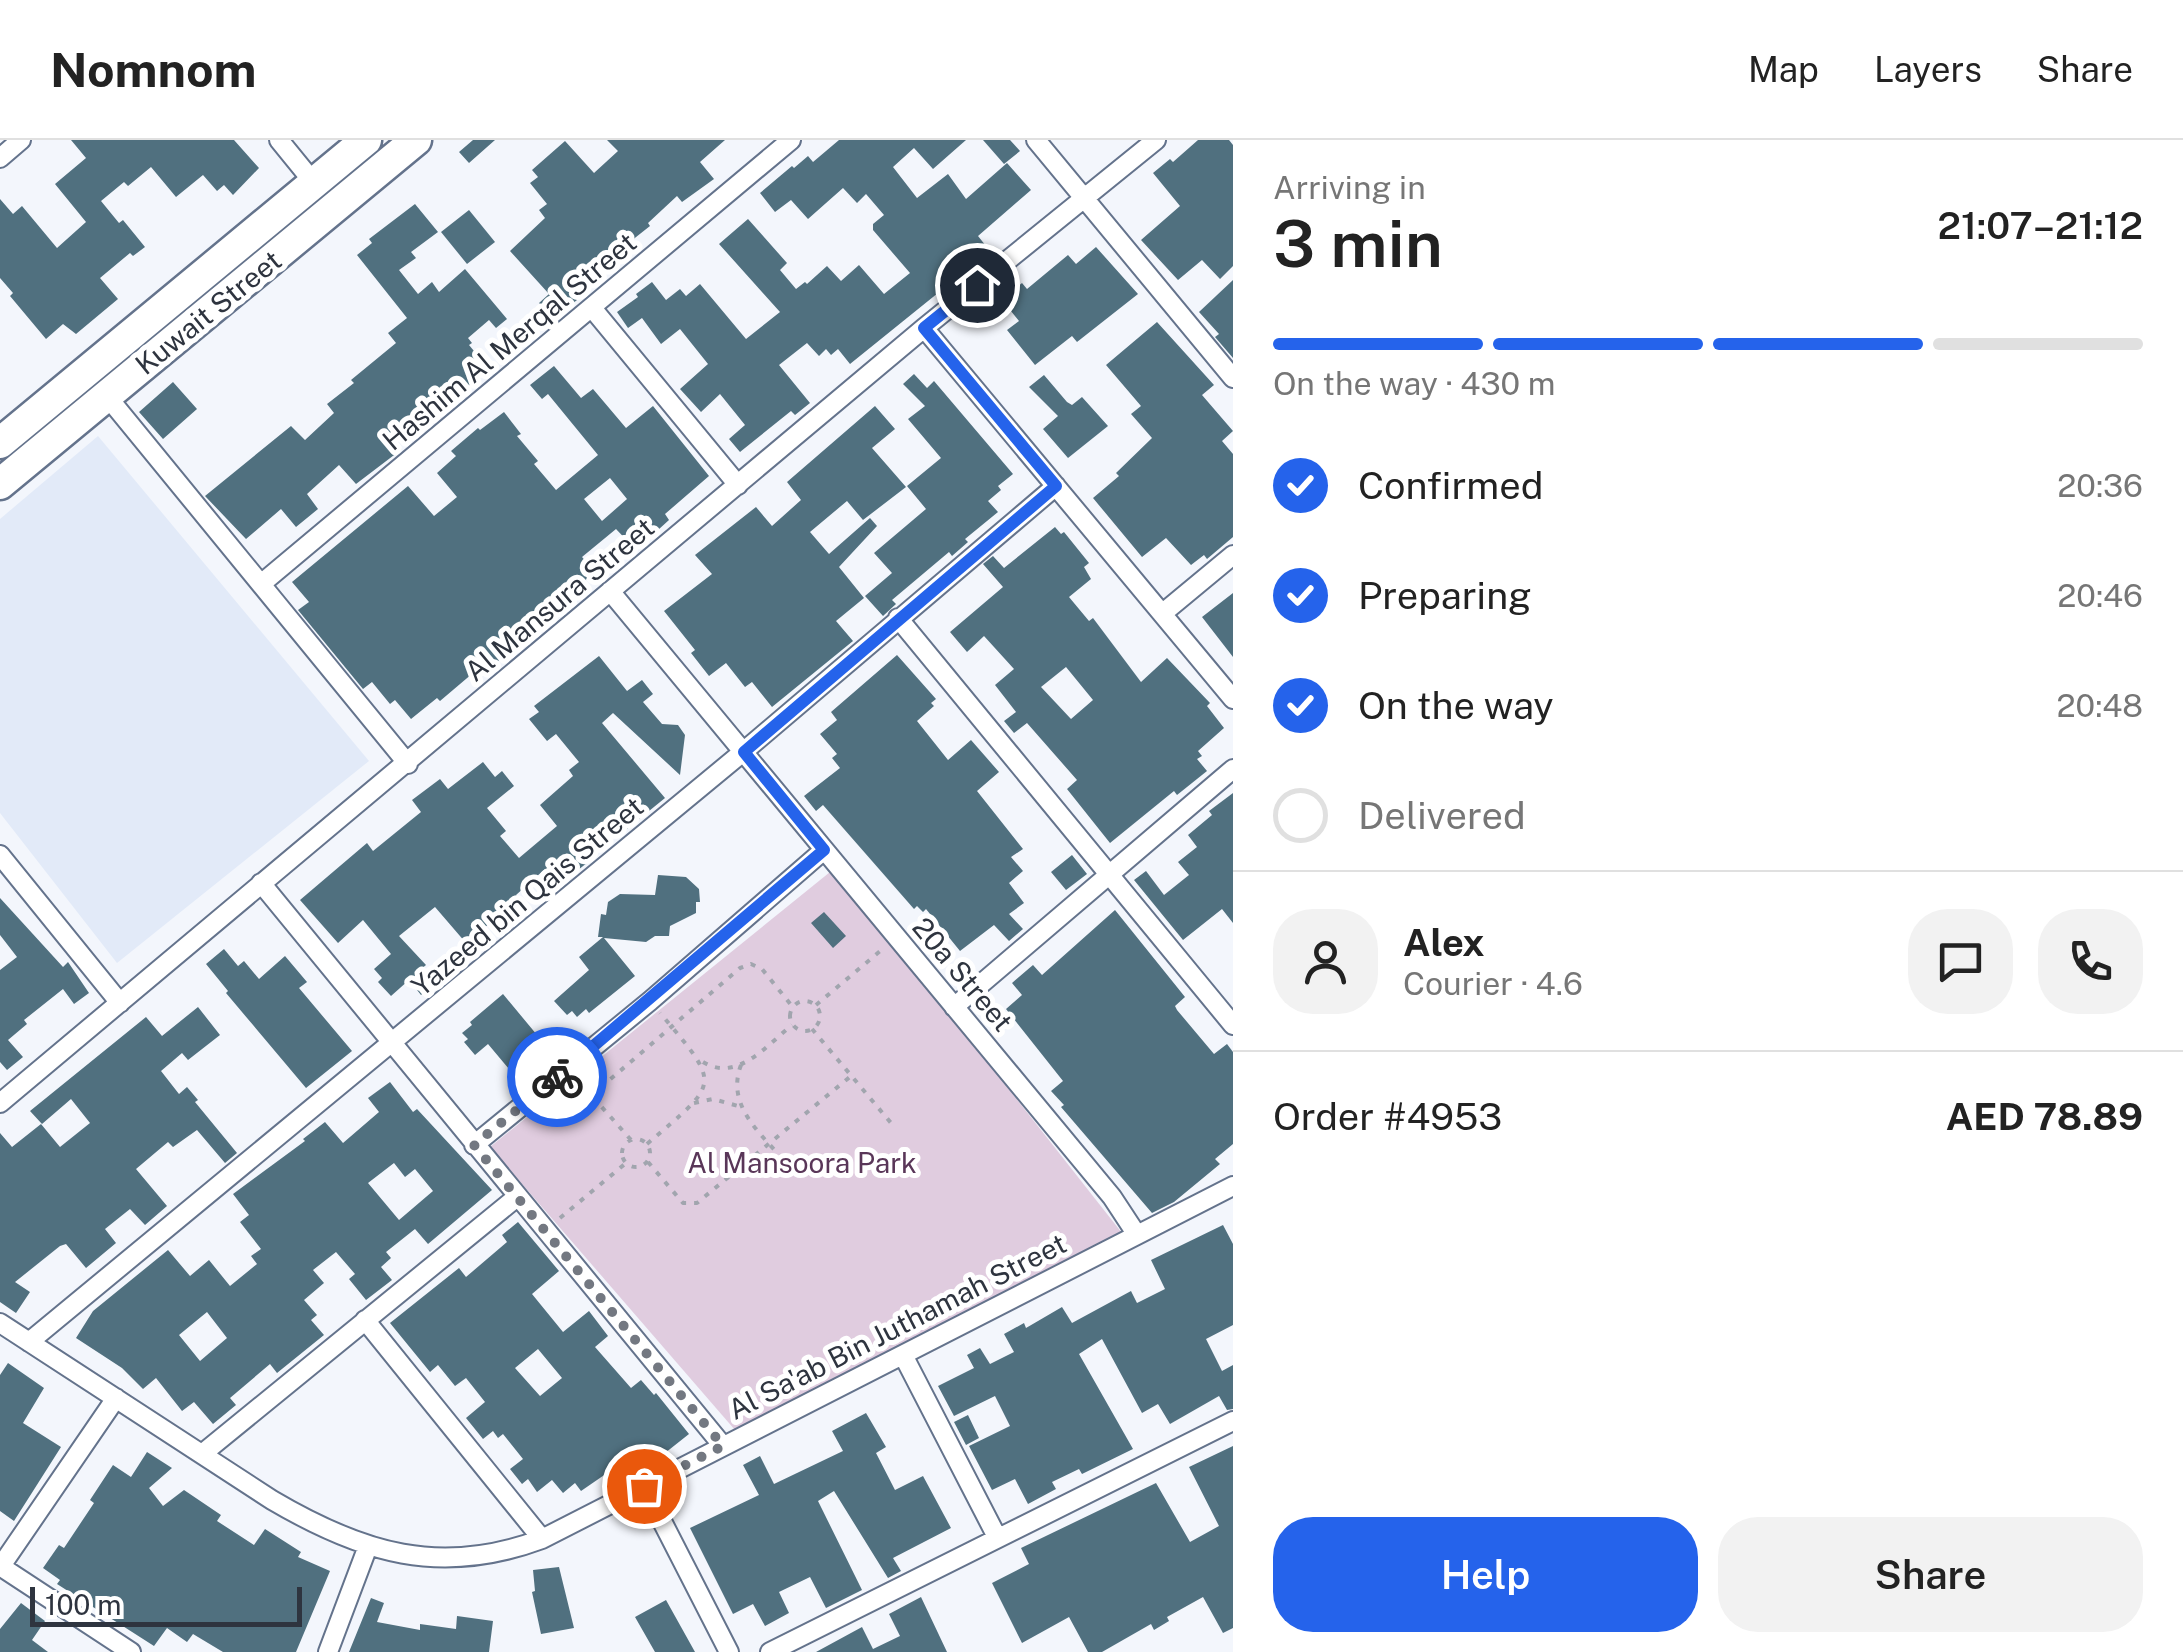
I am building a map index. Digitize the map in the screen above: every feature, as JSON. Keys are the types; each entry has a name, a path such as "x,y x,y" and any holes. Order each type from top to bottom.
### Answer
{"main road":[{"name":"Kuwait Street","path":"0,443 366,140"},
{"name":"Kuwait Street","path":"0,484 416,140"}],"street":[{"path":"0,158 22,140"},
{"path":"279,140 314,183"},
{"name":"Hashim Al Merqal Street","path":"261,584 791,140"},
{"path":"1036,140 1233,378"},
{"name":"Al Mansura Street","path":"0,1104 924,328 1156,140"},
{"path":"592,308 738,485"},
{"path":"924,328 1233,699"},
{"path":"106,396 408,764"},
{"name":"Yazeed bin Qais Street","path":"28,1342 744,752 1056,486"},
{"path":"1163,613 1233,555"},
{"name":"20a Street","path":"610,591 1112,1197 1137,1235"},
{"path":"898,618 1233,1026"},
{"path":"954,1006 1233,769"},
{"path":"474,1145 650,1001 824,850"},
{"path":"0,855 120,1003"},
{"path":"261,883 723,1446"},
{"name":"Al Sa'ab Bin Juthamah Street","path":"0,1322 295,1514 368,1546 410,1556 454,1559 498,1553 542,1539 1137,1235 1231,1192"},
{"path":"202,1454 518,1197"},
{"path":"365,1320 542,1539"},
{"path":"903,1355 997,1537"},
{"path":"116,1398 0,1566 131,1652"},
{"path":"770,1652 1233,1421"},
{"path":"644,1486 729,1652"},
{"path":"328,1652 368,1546"}],"path":[{"path":"816,1005 897,937"},
{"path":"630,1140 600,1105 599,1088 670,1025 740,968 751,964 762,969 792,1006"},
{"path":"806,1000 816,1005 820,1018 812,1029 800,1030 792,1025 792,1006 806,1000"},
{"path":"647,1144 694,1103 704,1086 700,1059 650,1001"},
{"path":"700,1059 720,1070 742,1065 792,1025"},
{"path":"812,1029 891,1124"},
{"path":"742,1065 736,1086 740,1108 787,1164"},
{"path":"648,1162 683,1203 692,1205 851,1076"},
{"path":"694,1103 713,1099 740,1108"},
{"path":"640,1139 647,1144 651,1153 648,1162 639,1168 626,1164 622,1150 630,1140 640,1139"},
{"path":"545,1231 626,1164"}],"shaded area":[{"path":"98,436 369,761 117,963 0,813 0,519"}],"green space":[{"name":"Al Mansoora Park","path":"835,868 1122,1233 735,1430 490,1147"}],"building":[{"path":"71,140 234,140 259,168 233,195 224,185 217,191 203,175 176,197 151,167 128,186 124,182 101,201 145,247 133,256 130,253 100,278 118,299 76,334 63,324 46,339 0,278 0,199 13,214 22,206 57,248 86,222 55,184 86,158"},
{"path":"473,140 495,140 469,163 459,152"},
{"path":"607,140 725,140 700,162 714,179 682,202 677,196 648,223 650,226 612,256 615,260 572,294 577,300 553,319 539,303 549,294 510,251 545,218 539,210 547,204 530,183 538,177 532,170 565,141 594,173 618,151"},
{"path":"839,140 966,140 933,169 914,148 893,167 917,198 948,174 966,199 1007,163 1031,190 978,236 990,251 850,364 838,349 831,355 826,349 819,356 807,343 779,365 810,403 795,415 791,411 740,452 729,439 745,425 720,394 701,412 680,389 708,364 680,329 661,344 642,318 628,328 617,312 652,282 666,300 680,289 686,296 700,284 746,339 780,312 719,244 748,219 787,263 780,270 796,289 827,266 841,281 859,265 884,294 910,273 873,230 873,224 884,215 866,194 857,203 843,188 808,219 791,200 775,212 760,193 792,166 808,156 813,162"},
{"path":"983,140 1010,140 1020,151 1004,164"},
{"path":"1198,140 1229,140 1233,145 1233,266 1220,279 1202,260 1178,280 1141,240 1180,206 1153,173"},
{"path":"415,204 438,232 411,252 416,258 399,270 418,294 432,282 439,292 465,269 507,319 496,328 489,320 468,338 479,357 468,366 473,372 467,378 471,384 423,422 417,416 392,438 402,449 356,484 339,465 307,494 318,509 296,527 281,509 246,539 205,496 291,426 305,440 334,413 327,404 396,343 388,333 407,318 357,255 372,243 369,239"},
{"path":"469,210 495,242 467,264 441,232"},
{"path":"1096,247 1138,294 1077,342 1072,336 1035,365 1007,330 1019,321 1002,300 1022,283 1027,289 1068,255 1076,264"},
{"path":"1233,280 1233,358 1215,337 1219,334 1199,312"},
{"path":"1157,322 1214,385 1202,395 1233,431 1222,441 1233,454 1233,537 1207,559 1204,555 1191,565 1166,538 1142,557 1093,498 1119,476 1116,473 1152,438 1131,414 1141,406 1106,365"},
{"path":"554,366 581,398 593,389 626,428 653,406 709,476 665,514 669,520 636,550 616,529 582,557 595,572 554,606 558,610 544,621 547,625 490,667 486,662 440,701 437,698 411,719 395,700 390,704 372,682 363,689 298,610 309,602 292,582 408,486 434,516 457,497 437,473 456,456 451,451 504,412 521,434 517,436 538,461 534,464 556,490 598,455 548,394 542,399 530,385","holes":["610,478 627,499 602,521 584,499"]},
{"path":"914,374 927,388 934,381 1013,474 988,501 998,512 965,539 968,542 952,556 949,552 892,600 896,604 883,616 865,596 892,573 874,553 926,509 907,486 941,458 908,419 925,406 903,384"},
{"path":"1044,375 1067,402 1072,405 1082,397 1108,426 1068,458 1043,429 1058,416 1029,387"},
{"path":"173,382 197,409 163,439 139,412"},
{"path":"875,406 895,429 872,448 906,487 863,520 847,501 810,532 829,554 870,518 877,526 839,567 864,598 836,621 853,641 772,707 752,682 745,687 726,663 709,676 691,653 695,650 664,611 712,574 695,555 756,507 772,526 801,500 787,482"},
{"path":"1055,527 1061,534 1064,532 1089,563 1084,567 1091,579 1069,597 1089,621 1093,618 1141,682 1167,658 1210,703 1207,706 1224,728 1198,751 1202,756 1197,759 1207,771 1177,795 1174,791 1110,843 1067,789 1077,780 1027,723 1014,733 1004,721 1016,712 995,685 1014,669 984,636 967,652 950,632 1003,587 983,564 993,556 1004,568","holes":["1066,667 1093,700 1071,719 1041,687"]},
{"path":"1233,593 1233,657 1202,617"},
{"path":"897,655 936,699 931,703 934,706 917,721 948,760 971,740 999,772 977,791 1023,849 1011,857 1023,871 1009,883 1024,903 1009,914 1023,929 1009,941 994,925 960,951 926,909 914,909 823,805 816,811 804,796 840,768 832,758 837,754 820,734 837,720 831,712"},
{"path":"599,656 627,691 642,680 653,694 643,702 662,724 678,725 685,735 680,775 613,713 602,723 665,798 622,833 613,823 583,849 592,859 578,870 567,856 548,872 545,869 516,895 524,905 495,930 490,923 466,943 435,907 399,936 426,965 420,970 432,985 421,995 409,980 391,996 378,982 382,978 374,969 391,954 363,920 338,943 300,900 367,843 373,851 421,812 412,800 440,779 448,789 483,762 495,777 502,771 514,786 487,808 506,831 500,836 519,858 557,826 540,805 573,776 569,770 579,762 556,734 547,741 529,719 539,712 534,706"},
{"path":"1233,793 1233,923 1222,909 1183,940 1134,880 1146,871 1164,895 1189,875 1178,862 1197,847 1188,835 1212,815 1209,811"},
{"path":"1072,855 1087,874 1066,890 1051,872"},
{"path":"658,875 686,877 699,889 696,913 670,926 669,936 655,936 646,942 604,938 635,976 589,1013 586,1009 577,1017 572,1011 567,1015 554,1001 589,970 579,957 603,937 598,937 601,914 606,915 608,902 620,894 655,895"},
{"path":"0,898 63,967 68,962 89,993 74,1004 63,989 24,1020 27,1024 8,1040 23,1057 7,1070 0,1062 0,970 17,957 0,935"},
{"path":"1115,910 1185,997 1175,1006 1177,1010 1214,1054 1227,1044 1233,1052 1233,1144 1215,1159 1220,1164 1174,1202 1152,1213 1061,1107 1064,1105 1051,1091 1063,1081 1006,1009 1022,995 1012,983 1033,965 1042,975"},
{"path":"824,912 846,936 833,948 811,923"},
{"path":"224,949 238,966 244,961 259,979 285,956 307,982 299,988 352,1051 306,1088 206,964"},
{"path":"503,994 547,1047 514,1075 488,1044 475,1055 462,1033"},
{"path":"198,1007 220,1035 188,1060 182,1053 161,1071 179,1094 187,1087 237,1153 225,1163 197,1130 173,1147 168,1142 136,1169 167,1206 145,1225 130,1209 105,1229 116,1243 86,1268 66,1244 60,1246 15,1282 30,1292 16,1313 0,1302 0,1133 12,1147 41,1124 60,1147 90,1123 71,1099 42,1124 30,1111 146,1017 162,1036"},
{"path":"390,1082 413,1112 417,1109 492,1190 428,1244 415,1229 386,1252 391,1258 381,1267 392,1280 366,1300 349,1279 355,1274 336,1252 313,1270 324,1283 304,1300 317,1315 311,1320 324,1335 277,1373 270,1364 230,1398 236,1405 213,1424 194,1402 182,1411 156,1378 143,1389 122,1368 76,1338 93,1311 168,1250 190,1276 209,1260 230,1286 257,1264 251,1256 261,1249 240,1222 249,1215 233,1194 325,1122 343,1143 379,1112 368,1098","holes":["394,1163 405,1177 415,1169 433,1191 399,1220 368,1183","207,1312 227,1338 200,1361 179,1335"]},
{"path":"518,1222 559,1271 532,1294 563,1332 589,1311 608,1336 595,1347 631,1388 641,1380 656,1393 689,1434 665,1453 661,1449 622,1480 613,1469 581,1491 575,1483 563,1493 552,1480 537,1492 528,1479 522,1484 510,1469 523,1459 503,1434 498,1438 493,1431 483,1439 466,1418 485,1402 466,1378 455,1386 438,1365 430,1372 390,1323 459,1268 466,1277 507,1242 502,1235","holes":["538,1349 562,1378 540,1396 515,1368"]},
{"path":"1223,1225 1233,1244 1233,1325 1206,1339 1222,1371 1233,1365 1233,1409 1227,1410 1219,1396 1170,1424 1158,1404 1142,1413 1102,1339 1079,1354 1133,1449 1082,1474 1079,1469 1052,1482 1056,1489 1028,1504 1015,1479 992,1490 969,1446 1010,1426 995,1396 954,1416 938,1386 974,1368 967,1355 980,1348 990,1364 1014,1352 1004,1334 1024,1323 1026,1328 1062,1307 1072,1323 1131,1291 1137,1303 1165,1289 1151,1260"},
{"path":"8,1363 44,1388 23,1423 61,1447 14,1521 0,1511 0,1375"},
{"path":"866,1413 886,1447 876,1453 895,1490 923,1476 951,1528 893,1558 901,1571 888,1578 834,1491 818,1501 862,1590 826,1608 810,1577 779,1592 789,1613 765,1626 753,1604 733,1614 690,1528 759,1495 743,1465 760,1456 774,1484 843,1451 832,1431"},
{"path":"968,1415 979,1438 966,1445 954,1422"},
{"path":"1233,1446 1233,1628 1223,1633 1203,1597 1167,1617 1169,1621 1154,1630 1151,1624 1102,1652 1088,1652 1069,1617 1022,1643 992,1583 1029,1564 1021,1548 1156,1483 1190,1542 1219,1526 1189,1467"},
{"path":"147,1452 172,1468 149,1488 163,1506 184,1490 221,1515 217,1521 254,1545 265,1529 301,1552 298,1557 330,1571 296,1652 223,1652 193,1634 187,1642 167,1628 154,1646 57,1584 60,1580 43,1568 59,1545 64,1548 113,1465 131,1477"},
{"path":"559,1567 574,1628 541,1634 532,1592 533,1570"},
{"path":"921,1597 947,1652 816,1652 862,1627 873,1649 900,1636 889,1614"},
{"path":"371,1598 384,1603 377,1622 420,1630 420,1624 456,1629 457,1616 493,1621 489,1652 349,1652"},
{"path":"666,1600 695,1652 655,1652 635,1617"},
{"path":"21,1603 45,1621 32,1640 48,1652 0,1652 0,1629"}],"way so far":[{"path":"557,1077 474,1145 723,1446 644,1486"}],"route":[{"path":"557,1077 824,850 744,752 1056,486 924,328 977,285"}]}
